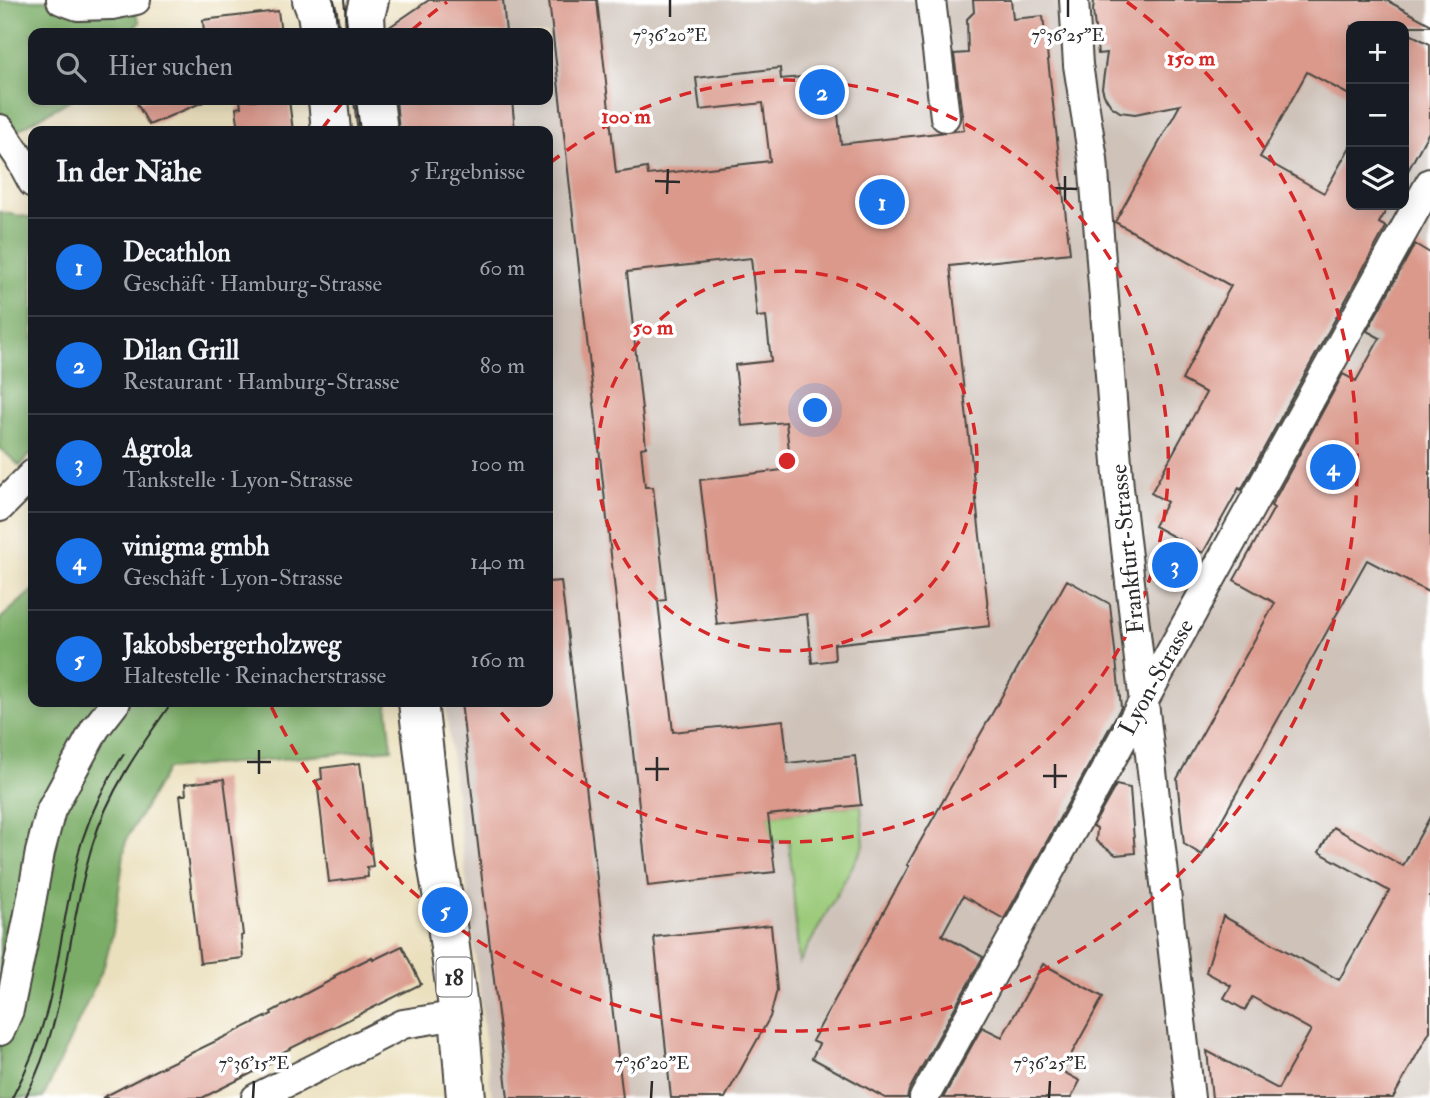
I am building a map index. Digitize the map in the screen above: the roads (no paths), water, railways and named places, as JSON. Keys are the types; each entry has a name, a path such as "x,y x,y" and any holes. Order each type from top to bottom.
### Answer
{"main road":[{"path":"312,0 319,28"},
{"path":"366,28 365,16 369,0"},
{"path":"328,105 331,126"},
{"path":"375,105 377,126"},
{"name":"18","path":"419,707 436,857 459,1015 466,1098"}],"street":[{"path":"61,0 78,6 112,5 136,0"},
{"path":"931,0 945,117"},
{"name":"Frankfurt-Strasse","path":"1074,0 1077,65 1093,159 1119,488 1190,1098"},
{"path":"0,129 28,174"},
{"name":"Lyon-Strasse","path":"924,1098 1430,183"},
{"path":"0,507 28,479"},
{"path":"0,1031 9,1010 29,919 40,852 51,810 95,729 112,707"},
{"path":"256,1098 403,1024 459,1015"}],"tram line":[{"path":"334,0 337,28"},
{"path":"344,0 347,28"},
{"path":"357,105 359,126"},
{"path":"25,1098 50,1036 83,878 99,826 126,771 168,707"},
{"path":"12,1098 24,1074 47,1011 82,841 100,796 124,754"}],"place":[{"name":"Dilan Grill","path":"822,92"},
{"name":"Decathlon","path":"882,202"},
{"name":"vinigma gmbh","path":"1333,467"},
{"name":"Agrola","path":"1175,565"},
{"name":"Jakobsbergerholzweg","path":"445,910"}]}
